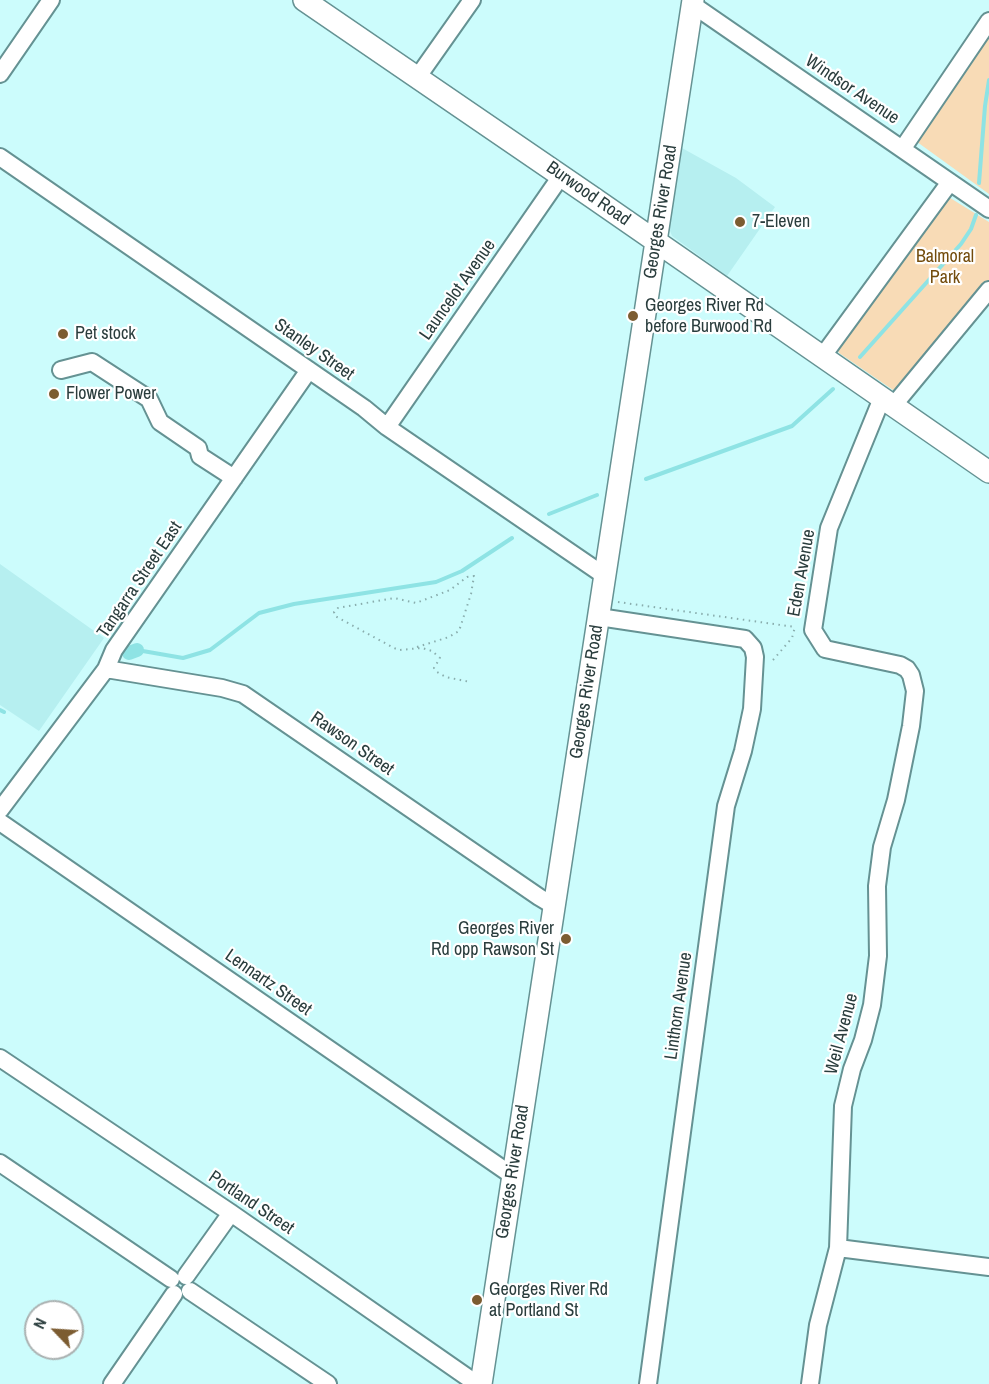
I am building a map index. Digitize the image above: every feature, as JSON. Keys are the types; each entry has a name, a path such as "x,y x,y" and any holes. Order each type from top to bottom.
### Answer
{"main road":[{"name":"Burwood Road","path":"304,0 989,472"},
{"name":"Georges River Road","path":"479,1384 693,2"}],"street":[{"path":"0,74 51,0"},
{"path":"417,78 472,0"},
{"name":"Windsor Avenue","path":"693,2 989,209"},
{"path":"903,148 989,21"},
{"name":"Stanley Street","path":"0,157 605,576"},
{"name":"Launcelot Avenue","path":"387,427 561,176"},
{"path":"822,357 950,182"},
{"name":"Eden Avenue","path":"900,664 825,649 813,630 829,528 888,402 989,290"},
{"path":"61,370 92,362 149,399 160,422 198,448 200,456 234,478"},
{"name":"Tangarra Street East","path":"0,810 106,669 114,650 309,370"},
{"name":"Linthorn Avenue","path":"599,617 744,639 753,648 755,657 752,709 743,751 726,806 648,1384"},
{"name":"Weil Avenue","path":"810,1384 819,1325 838,1248 843,1106 872,1005 878,956 877,886 882,847 896,800 909,737 915,691 911,675 900,664"},
{"name":"Rawson Street","path":"106,669 222,688 243,694 554,906"},
{"name":"Lennartz Street","path":"0,822 513,1176"},
{"name":"Portland Street","path":"0,1058 231,1213 479,1384"},
{"path":"0,1164 328,1384"},
{"path":"112,1384 231,1213"},
{"path":"838,1248 989,1268"}],"path":[{"path":"417,647 459,631 471,594 474,576 467,577 450,590 416,603 394,598 338,608 334,612 335,616 399,650 417,647 432,651 439,656 434,668 437,672 446,677 470,682"},
{"path":"618,602 801,628"},
{"path":"773,660 792,638 795,627"}],"shaded area":[{"path":"682,148 736,178 775,207 727,276 672,236 669,228"},
{"path":"0,564 104,638 39,731 0,705"}],"green space":[{"path":"989,28 989,194 913,139"},
{"name":"Balmoral Park","path":"947,196 989,222 989,280 900,386 893,390 839,353 837,349"}],"waterway":[{"path":"979,183 989,80"},
{"path":"860,357 961,244 971,229 976,215"},
{"path":"646,479 792,426 833,389"},
{"path":"549,514 597,495"},
{"path":"137,650 183,658 210,650 259,613 294,604 436,582 462,571 512,538"},
{"path":"129,653 137,650"},
{"path":"0,710 4,712"}],"place":[{"name":"7-Eleven","path":"740,222"},
{"name":"Georges River Rd before Burwood Rd","path":"633,316"},
{"name":"Pet stock","path":"63,334"},
{"name":"Flower Power","path":"54,394"},
{"name":"Georges River Rd opp Rawson St","path":"566,939"},
{"name":"Georges River Rd at Portland St","path":"477,1300"}]}
